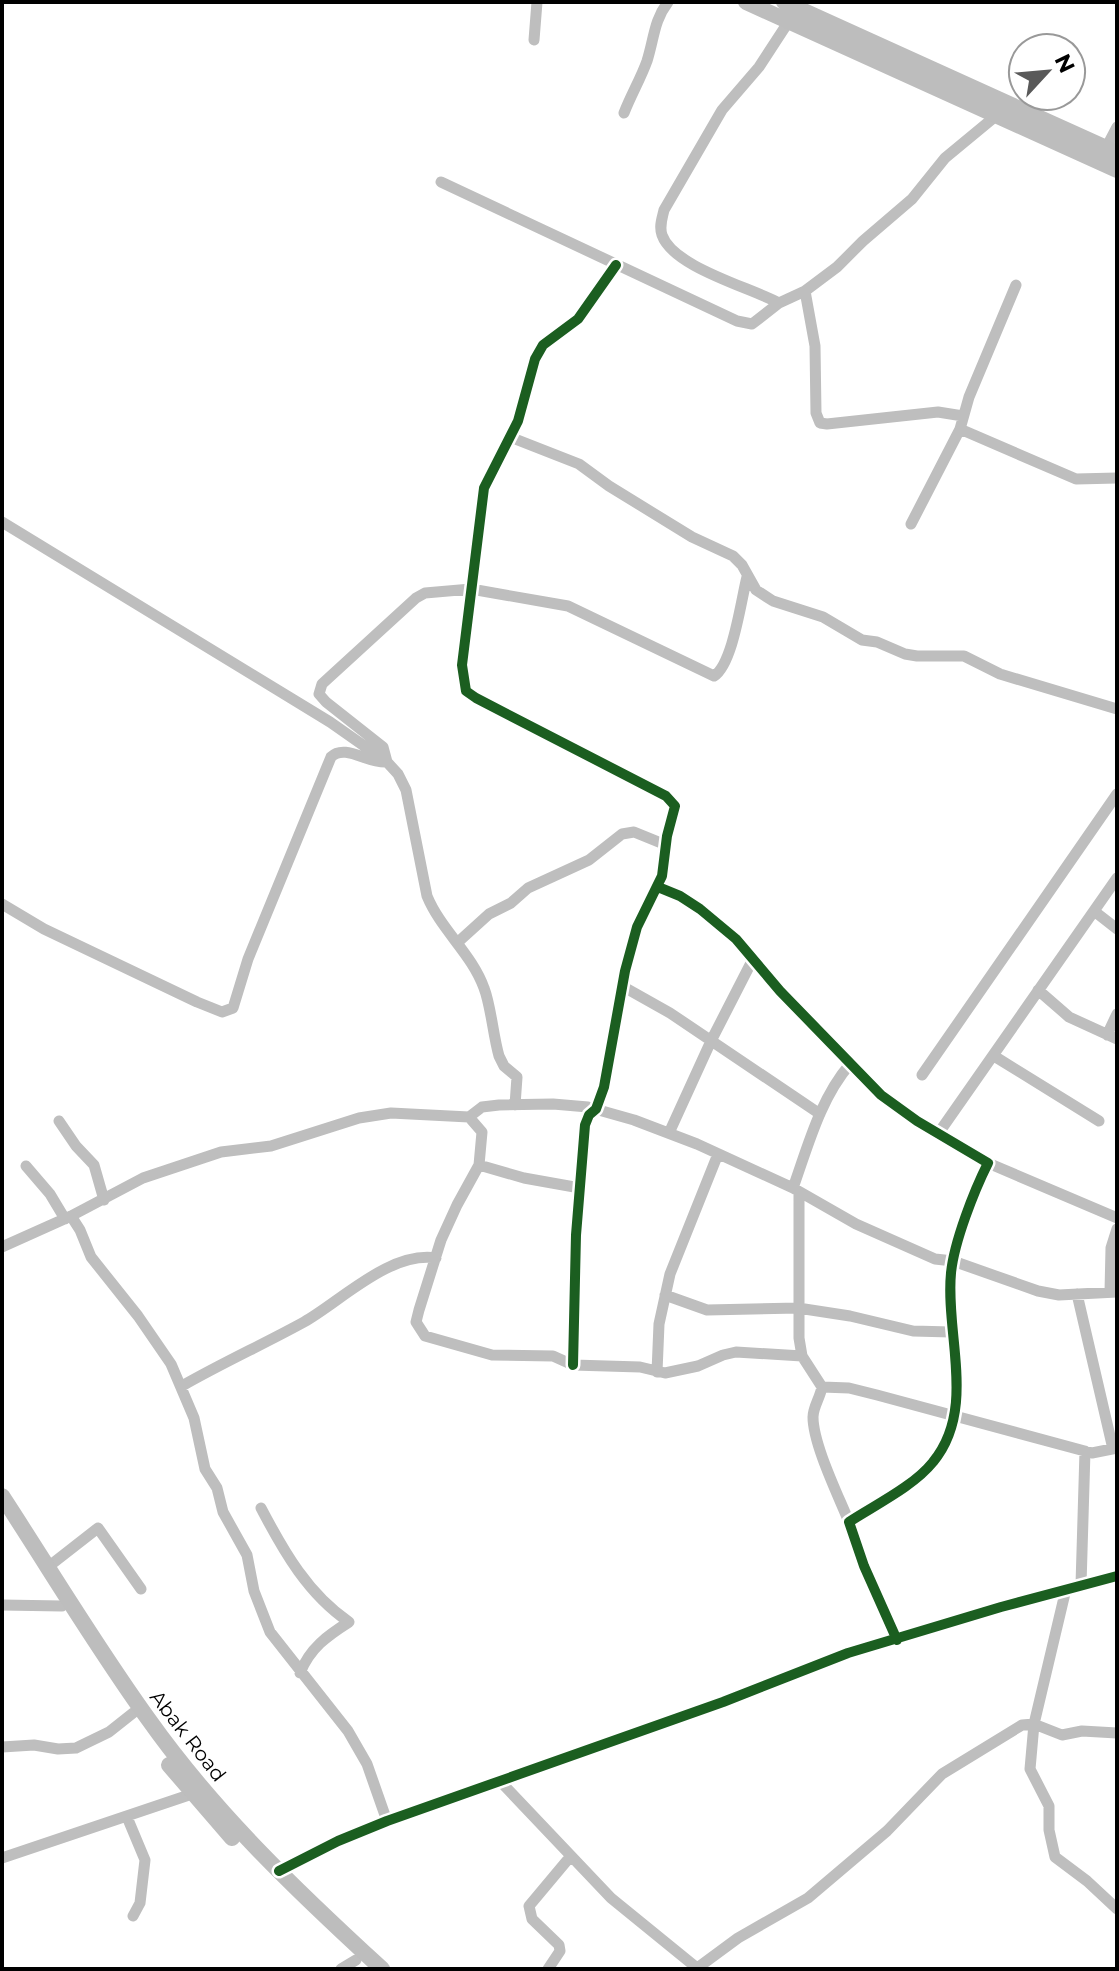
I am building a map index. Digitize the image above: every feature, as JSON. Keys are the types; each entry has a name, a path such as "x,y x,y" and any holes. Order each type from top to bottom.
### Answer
{"highway":[{"path":"746,2 1117,170"},
{"path":"784,2 1112,151"},
{"name":"Abak Road","path":"2,1496 45,1569 62,1606 133,1713 192,1794 289,1897 362,1964"},
{"name":"Abak Road","path":"2,1514 45,1569 149,1721 205,1791 279,1871 382,1969"}],"street":[{"path":"534,40 537,2"},
{"path":"624,113 646,63 653,31 668,2"},
{"path":"779,303 684,260 670,248 660,224 664,210 722,110 759,67 789,21"},
{"path":"441,182 737,321 752,324 779,303 805,291 837,267 912,199 945,158 997,115"},
{"path":"1112,151 1117,127"},
{"path":"573,1365 585,1125 596,1109 604,1087 622,986 637,927 658,887 665,864 675,806 666,796 476,698 466,691 462,665 484,488 518,421 535,359 543,345 578,319 616,265"},
{"path":"911,524 960,429 1016,285"},
{"path":"805,291 815,346 816,413 820,423 938,412 963,416"},
{"path":"960,429 1076,479 1117,478"},
{"path":"510,437 579,464 679,529 733,556 742,565 756,590 773,601 823,617 862,640 917,656 964,656 1000,674 1117,709"},
{"path":"2,522 330,722 387,762 398,774 406,790 427,896 433,911 485,989 499,1056 504,1066 517,1077 515,1105"},
{"path":"387,762 383,747 319,694 322,684 425,593 471,589 568,606 714,676 719,673 731,646 747,577"},
{"path":"2,904 35,925 197,1002 222,1012 228,1011 233,1008 248,959 331,757 336,752 345,751 366,760 387,762"},
{"path":"922,1075 1117,794"},
{"path":"457,943 489,914 511,903 528,888 589,860 622,834 634,832 666,845"},
{"path":"938,1134 1117,878"},
{"path":"658,887 700,909 736,939 881,1095 988,1163 1117,1218"},
{"path":"1094,911 1117,929"},
{"path":"669,1133 753,959"},
{"path":"622,986 820,1114"},
{"path":"1038,990 1069,1017 1112,1037 1117,1014"},
{"path":"994,1056 1099,1121"},
{"path":"850,1064 834,1082 820,1114 796,1190 798,1308 802,1356 822,1387 814,1410 814,1431 864,1566 897,1640"},
{"path":"2,1247 68,1218 143,1178 221,1152 271,1146 359,1118 391,1113 469,1117 482,1107 515,1105 575,1105 669,1133 796,1190 868,1230 935,1259 953,1261 1038,1291 1077,1294 1114,1292 1111,1248 1117,1229"},
{"path":"469,1117 482,1132 479,1165 457,1205 436,1258 416,1322 425,1336 492,1355 553,1356 573,1365 640,1367 657,1372 677,1372 736,1352 802,1356"},
{"path":"59,1121 94,1165 104,1200"},
{"path":"657,1372 659,1324 665,1295 685,1232 718,1154"},
{"path":"849,1522 922,1474 941,1451 953,1416 958,1383 951,1332 953,1261 972,1196 988,1163"},
{"path":"479,1165 524,1178 580,1188"},
{"path":"26,1166 80,1230 91,1257 171,1364 194,1418 205,1469 217,1488 223,1512 247,1555 261,1614 270,1632 300,1673 321,1694 348,1731 367,1764 387,1821"},
{"path":"182,1386 306,1321 371,1275 417,1258 436,1258"},
{"path":"822,1387 849,1388 1092,1453 1115,1448 1077,1294"},
{"path":"665,1295 707,1310 798,1308 913,1331 951,1332"},
{"path":"1081,1585 1085,1451"},
{"path":"261,1508 315,1595 349,1622 316,1645 300,1673"},
{"path":"45,1569 98,1528 141,1589"},
{"path":"279,1871 338,1841 387,1821 723,1702 848,1653 1117,1576"},
{"path":"1066,1589 1034,1724 1030,1769 1049,1806 1049,1830 1055,1857 1117,1909"},
{"path":"2,1605 62,1606"},
{"path":"2,1747 34,1745 76,1748 109,1732 133,1713"},
{"path":"500,1781 611,1898 696,1968 738,1938 808,1898 887,1831 942,1774 1022,1725 1034,1724 1062,1735 1082,1731 1117,1733"},
{"path":"2,1858 192,1794"},
{"path":"127,1817 145,1860 140,1903 133,1916"},
{"path":"548,1969 560,1951 559,1945 532,1919 529,1906 570,1857"},
{"path":"341,1969 362,1964"}],"cycle path":[{"path":"573,1365 576,1235 585,1125 596,1109 604,1087 625,971 637,927 662,876 675,806 666,796 476,698 466,691 462,665 484,488 518,421 535,359 543,345 578,319 616,265"},
{"path":"658,887 700,909 736,939 780,991 881,1095 917,1121 988,1163 965,1217 951,1273 956,1395 954,1419 946,1441 933,1462 916,1479 849,1522 864,1566 897,1640"},
{"path":"279,1871 338,1841 387,1821 723,1702 848,1653 1117,1576"}]}
